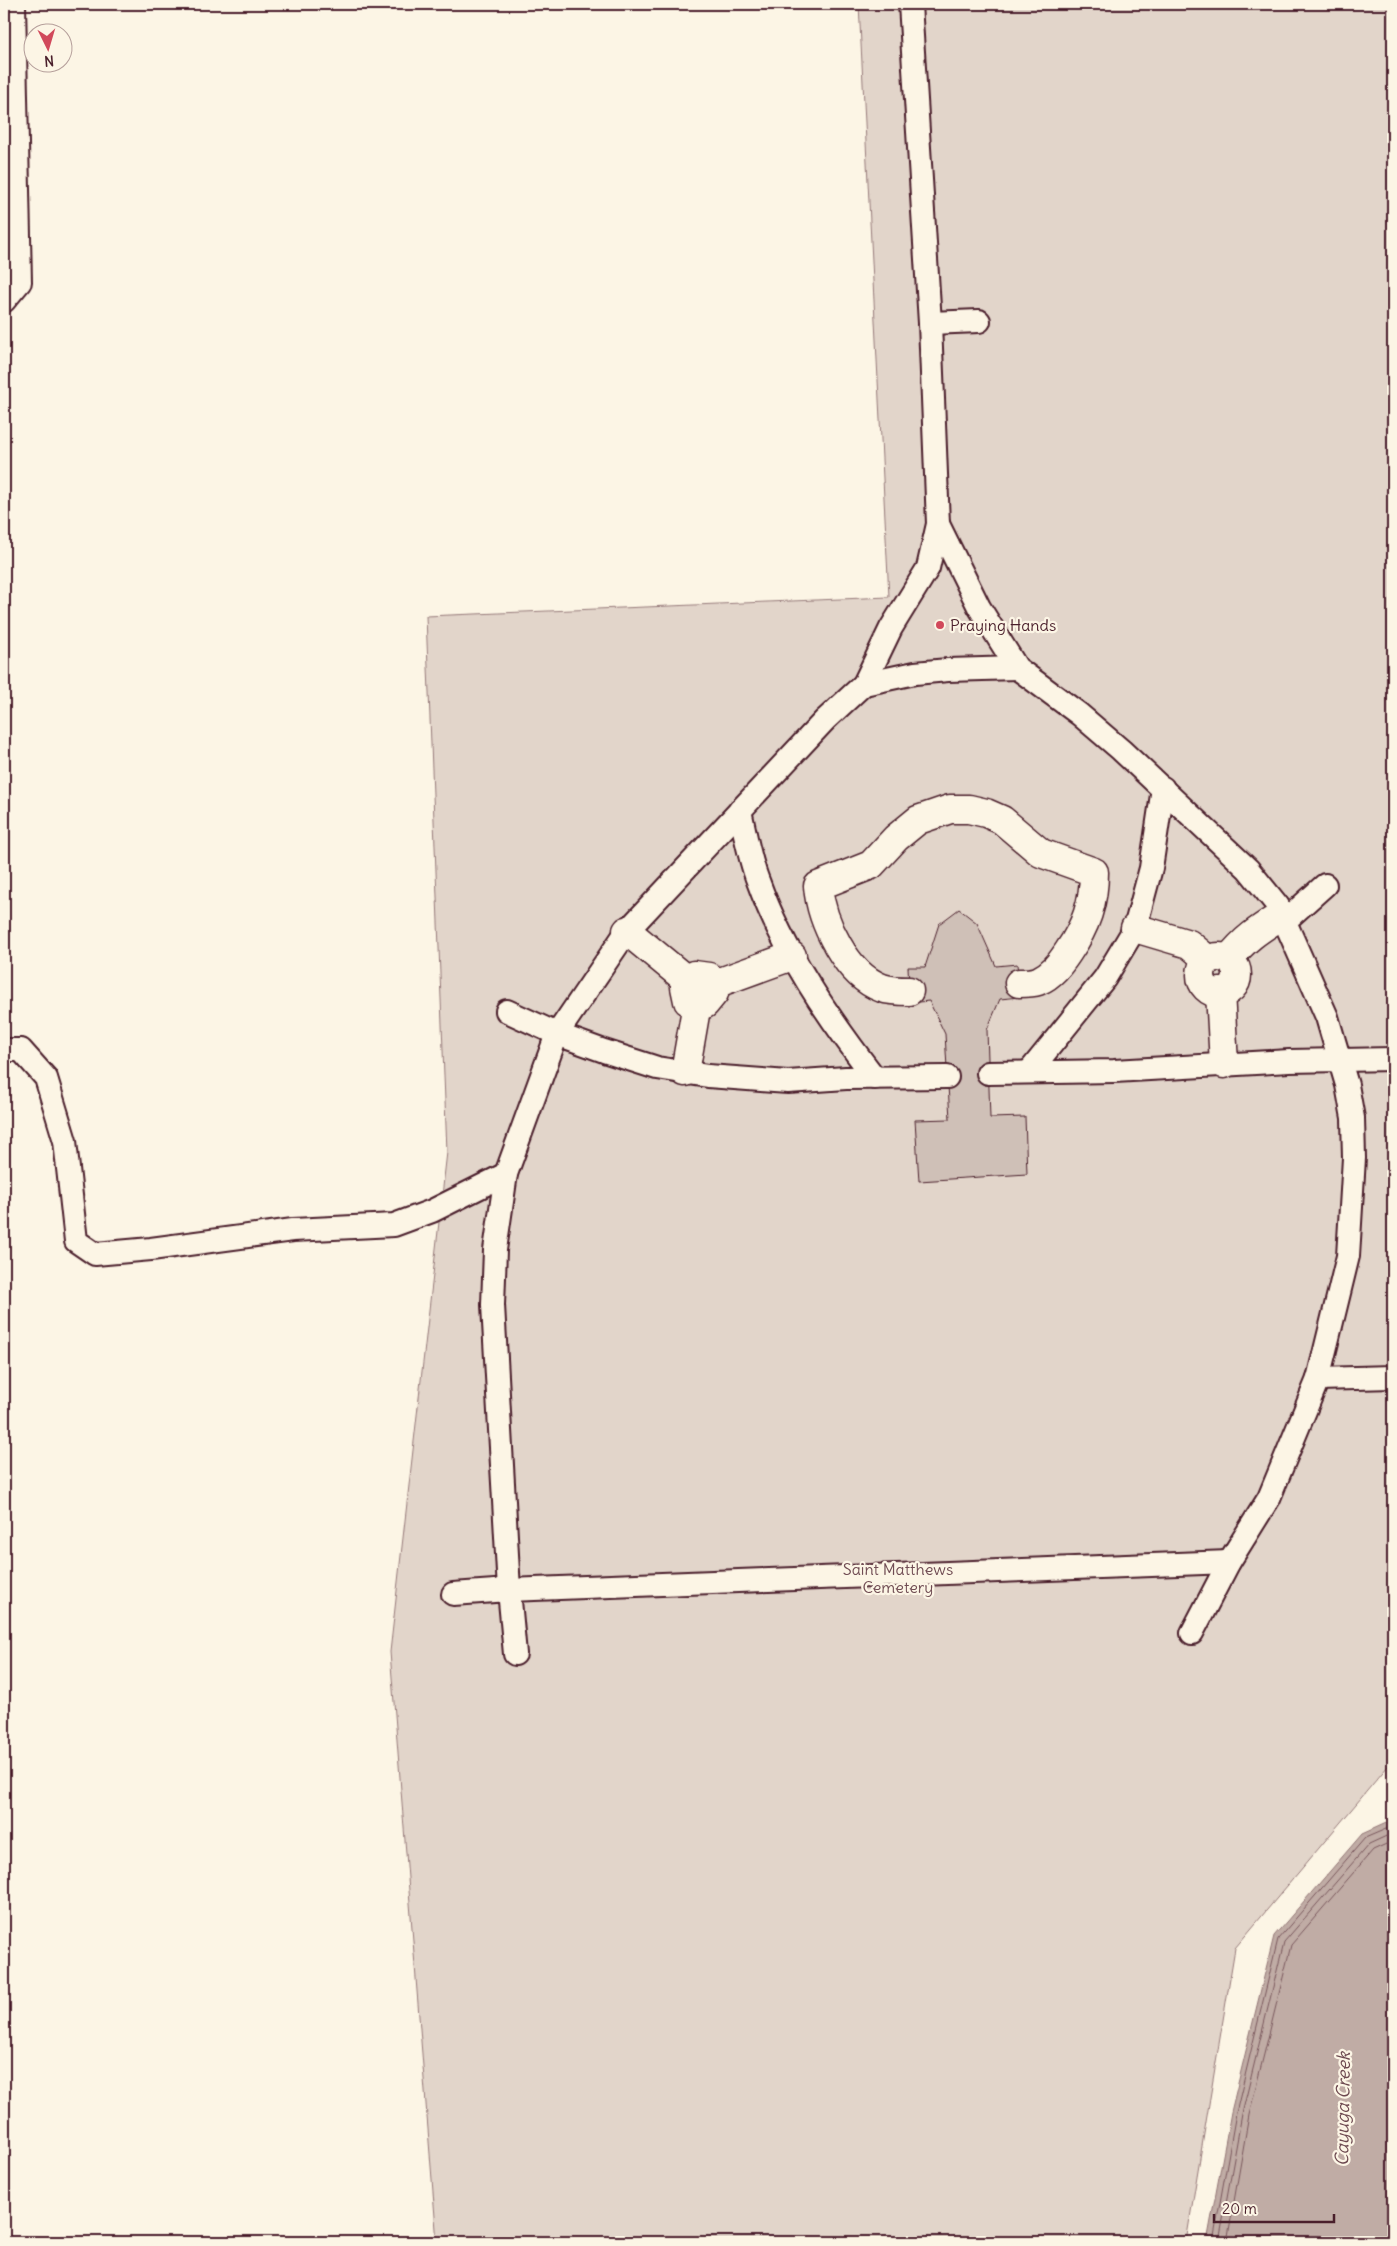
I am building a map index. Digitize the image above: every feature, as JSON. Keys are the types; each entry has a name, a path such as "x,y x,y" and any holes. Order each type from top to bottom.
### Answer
{"street":[{"path":"909,991 894,991 880,987 864,978 853,966 842,951 825,920 819,904 818,886 871,865 896,838 918,820 950,809 969,809 986,812 1002,820 1041,853 1094,872 1092,902 1087,920 1058,968 1038,981 1019,983"},
{"path":"1219,960 1250,936 1284,918"},
{"path":"1134,928 1189,944 1238,972 1236,982 1230,989 1220,992 1224,1064"},
{"path":"628,931 699,990"},
{"path":"699,990 792,956"},
{"path":"685,1072 699,990"}],"lane":[{"path":"4,302 20,282 14,4"},
{"path":"515,1654 509,1590 492,1305 495,1250 506,1174 557,1034 628,931 825,720 864,684 891,628 928,568 938,524 930,323 910,4"},
{"path":"930,323 979,321"},
{"path":"938,524 979,607 1017,668 1079,714 1163,788 1248,869 1278,906 1327,1017 1348,1085 1353,1118 1354,1158 1348,1256 1318,1379 1269,1498 1229,1562 1192,1633"},
{"path":"864,684 914,673 1017,668"},
{"path":"1030,1071 1105,978 1134,928 1152,868 1163,788"},
{"path":"740,810 757,880 792,956 838,1030 875,1078"},
{"path":"1284,918 1325,885"},
{"path":"507,1011 557,1034 657,1068 708,1076 788,1082 947,1077"},
{"path":"4,1050 21,1050 46,1078 65,1141 76,1241 95,1254 151,1249 293,1230 394,1225 432,1211 506,1174"},
{"path":"988,1073 1114,1071 1289,1061 1393,1059"},
{"path":"1318,1379 1393,1378"},
{"path":"453,1594 509,1590 1229,1562"}],"green space":[{"name":"Saint Matthews Cemetery","path":"859,4 1393,4 1393,1760 1235,1948 1186,2242 437,2242 390,1652 447,1152 426,616 889,597"}],"water":[{"name":"Cayuga Creek","path":"1393,1820 1393,2242 1207,2242 1231,2112 1274,1936 1362,1834"}],"building":[{"path":"959,909 977,923 996,966 1017,964 1020,997 1000,999 987,1030 990,1118 1025,1117 1027,1174 919,1181 915,1120 950,1119 945,1034 929,1001 910,1003 908,967 925,967 939,924"}],"place":[{"name":"Praying Hands","path":"940,625"}]}
